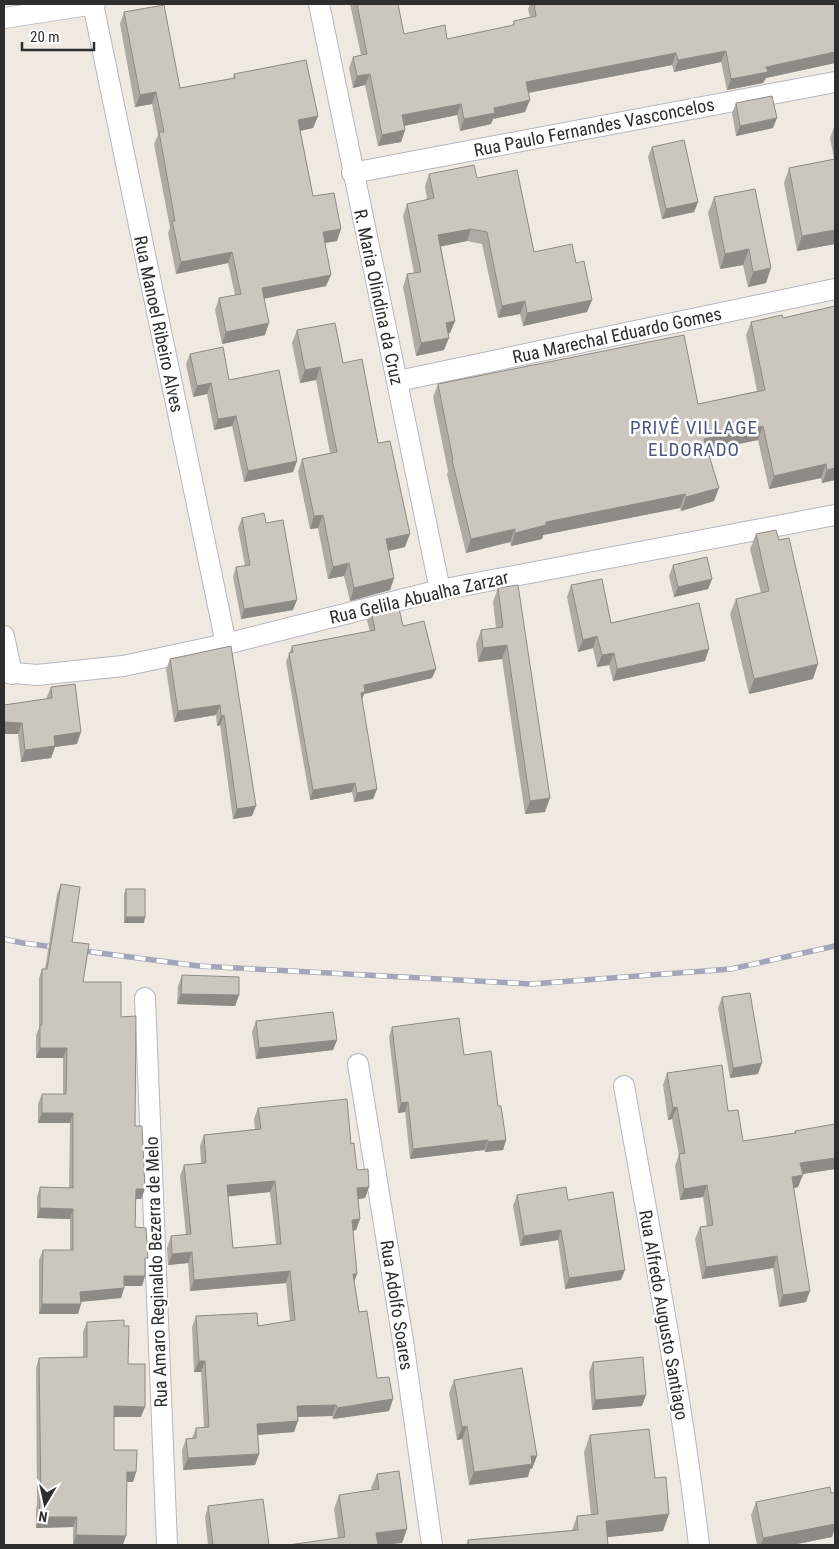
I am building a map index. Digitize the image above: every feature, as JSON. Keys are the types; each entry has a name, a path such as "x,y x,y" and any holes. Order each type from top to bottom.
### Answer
{"street":[{"path":"4,18 94,4"},
{"name":"Rua Manoel Ribeiro Alves","path":"94,4 226,644"},
{"name":"R. Maria Olindina da Cruz","path":"319,4 352,173 398,381 440,590"},
{"name":"Rua Paulo Fernandes Vasconcelos","path":"352,173 835,82"},
{"name":"Rua Marechal Eduardo Gomes","path":"398,381 835,289"},
{"name":"Rua Gelila Abualha Zarzar","path":"8,673 61,673 123,666 226,644 440,590 835,515"},
{"path":"4,636 8,673"},
{"name":"Rua Amaro Reginaldo Bezerra de Melo","path":"145,998 167,1545"},
{"name":"Rua Adolfo Soares","path":"358,1064 403,1340 432,1545"},
{"name":"Rua Alfredo Augusto Santiago","path":"624,1086 690,1468 698,1545"}],"building":[{"path":"357,4 398,4 404,34 445,25 447,39 514,25 514,21 536,16 534,4 835,4 835,52 766,67 768,72 731,79 726,51 678,60 676,53 526,82 530,100 494,108 495,113 464,119 461,104 402,115 405,130 382,135 370,74 357,76 353,57 367,54"},
{"path":"164,5 180,88 235,78 234,74 306,60 318,116 298,120 313,196 334,193 341,229 323,232 331,275 262,288 269,323 226,332 219,298 241,294 232,252 181,262 172,221 175,221 159,132 164,132 156,92 140,95 124,12"},
{"path":"772,96 777,118 740,126 736,103"},
{"path":"684,140 698,202 666,209 652,147"},
{"path":"835,159 835,230 802,236 789,168"},
{"path":"474,165 477,178 517,170 534,252 572,244 576,263 584,261 592,300 527,313 525,301 502,306 487,232 471,229 438,235 455,321 446,323 449,338 421,343 407,274 421,272 407,204 434,198 429,174"},
{"path":"755,189 771,268 753,272 749,249 725,254 714,197"},
{"path":"835,306 835,468 827,470 826,464 774,476 763,426 704,439 719,488 686,497 685,494 546,522 546,525 515,533 515,529 471,539 452,460 438,384 684,335 698,404 765,390 751,322 782,315 783,318"},
{"path":"335,323 343,363 362,359 378,443 390,441 410,534 386,539 394,578 354,588 349,563 333,567 323,515 314,516 302,459 337,452 320,367 305,370 297,330"},
{"path":"223,347 229,380 279,370 297,461 248,471 236,416 218,419 211,383 197,386 190,354"},
{"path":"264,513 266,523 283,520 297,600 244,609 236,567 250,565 242,518"},
{"path":"776,530 779,540 789,538 818,664 754,679 736,599 769,591 756,534"},
{"path":"707,557 712,579 678,587 673,565"},
{"path":"602,579 611,623 699,603 709,649 617,669 614,653 602,655 597,636 583,640 571,585"},
{"path":"518,585 550,798 530,801 507,645 483,648 481,630 503,627 498,588"},
{"path":"398,604 403,626 424,621 436,669 364,685 365,692 361,693 377,789 357,793 355,783 313,790 289,653 293,652 292,646 375,630 371,611"},
{"path":"231,646 256,806 237,809 224,715 221,716 220,705 178,711 170,659"},
{"path":"75,684 81,732 54,736 55,746 25,750 22,723 4,722 4,705 52,698 51,687"},
{"path":"61,884 80,887 72,942 89,944 83,982 121,982 121,1017 136,1016 135,1126 142,1126 145,1189 136,1189 135,1227 146,1228 148,1258 145,1258 145,1276 124,1276 124,1288 80,1292 81,1304 42,1304 43,1250 73,1250 73,1209 40,1208 40,1187 73,1188 73,1113 42,1113 42,1094 66,1094 67,1048 40,1048 42,969 47,969"},
{"path":"126,889 145,889 145,917 126,917"},
{"path":"182,975 239,977 239,995 181,994"},
{"path":"750,993 762,1063 733,1068 722,997"},
{"path":"333,1012 337,1040 259,1048 256,1021"},
{"path":"459,1018 464,1055 491,1051 498,1106 501,1106 506,1140 488,1142 488,1140 413,1149 408,1102 401,1103 392,1027"},
{"path":"722,1065 728,1111 738,1110 743,1141 796,1133 795,1131 835,1124 835,1158 800,1163 803,1175 792,1177 810,1291 783,1295 777,1256 706,1267 700,1227 713,1225 707,1185 684,1189 679,1154 685,1153 677,1107 673,1108 667,1073"},
{"path":"347,1099 351,1144 354,1143 357,1170 368,1169 369,1187 357,1188 360,1219 352,1220 357,1274 353,1274 359,1312 367,1311 377,1378 389,1377 393,1399 337,1408 336,1405 297,1406 298,1421 257,1424 259,1454 188,1458 186,1439 196,1438 196,1428 209,1427 205,1361 199,1361 196,1316 257,1313 258,1326 295,1320 290,1271 194,1280 192,1252 172,1254 171,1236 191,1234 184,1165 206,1163 204,1135 261,1129 258,1108","holes":["275,1181 281,1244 233,1248 227,1185"]},
{"path":"566,1187 568,1200 613,1192 625,1270 569,1278 561,1230 524,1236 517,1195"},
{"path":"124,1320 124,1326 129,1326 128,1364 145,1364 145,1407 114,1406 114,1450 137,1450 136,1472 127,1472 126,1536 76,1535 77,1517 39,1517 41,1499 39,1358 87,1357 87,1322"},
{"path":"643,1357 646,1395 595,1400 593,1362"},
{"path":"522,1368 537,1456 531,1456 532,1464 474,1472 467,1426 462,1427 454,1380"},
{"path":"649,1429 655,1478 666,1477 669,1514 606,1521 608,1545 469,1545 468,1540 578,1530 577,1516 598,1514 590,1435"},
{"path":"399,1471 407,1529 376,1533 378,1545 288,1545 345,1537 339,1495 379,1489 377,1474"},
{"path":"830,1487 831,1493 835,1493 835,1524 763,1538 756,1502"},
{"path":"263,1499 269,1545 213,1545 208,1506"}],"railway":[{"path":"4,939 199,966 531,984 731,969 835,946"}],"district":[{"name":"PRIVÊ VILLAGE ELDORADO","path":"694,438"}]}
